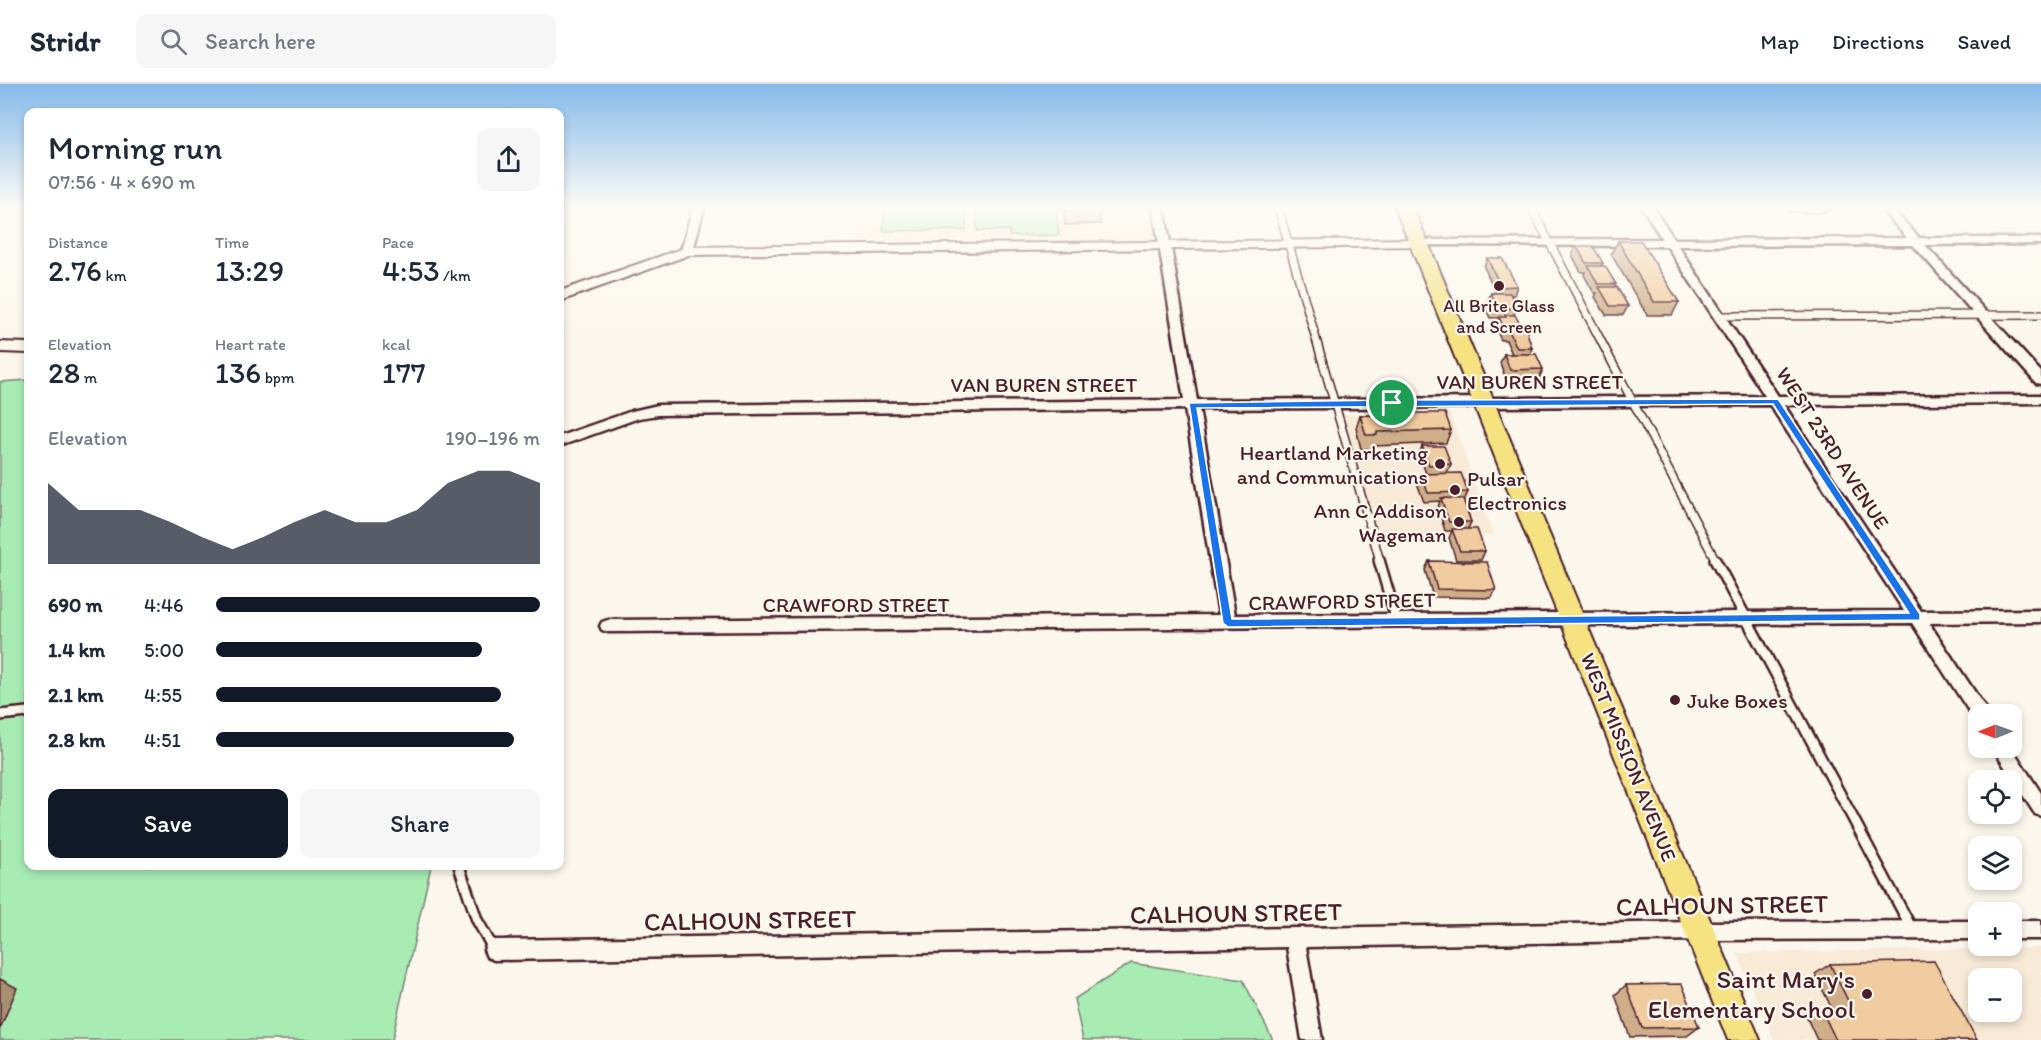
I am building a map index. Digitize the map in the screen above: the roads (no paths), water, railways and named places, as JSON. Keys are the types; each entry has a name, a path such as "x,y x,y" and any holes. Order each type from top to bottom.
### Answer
{"main road":[{"name":"WEST MISSION AVENUE","path":"1422,252 1744,1040"}],"street":[{"path":"564,295 685,252"},
{"path":"1166,252 1228,623"},
{"name":"WEST 23RD AVENUE","path":"1676,252 1974,704"},
{"path":"1925,252 2041,380"},
{"path":"0,347 24,348"},
{"name":"VAN BUREN STREET","path":"564,439 595,427 658,410 2041,399"},
{"name":"CRAWFORD STREET","path":"608,626 2041,616"},
{"path":"2008,758 2041,808"},
{"name":"CALHOUN STREET","path":"494,950 1968,930"},
{"path":"2022,930 2041,930"},
{"path":"1295,939 1312,1040"}],"lane":[{"path":"1291,252 1397,621"},
{"path":"1553,252 1745,618 1913,930"},
{"path":"1719,316 2041,315"},
{"path":"0,715 24,712"},
{"path":"460,870 477,920 494,950"}],"place":[{"name":"All Brite Glass and Screen","path":"1499,286"},
{"name":"Heartland Marketing and Communications","path":"1440,464"},
{"name":"Pulsar Electronics","path":"1455,490"},
{"name":"Ann C Addison Wageman","path":"1459,522"},
{"name":"Juke Boxes","path":"1675,700"},
{"name":"Saint Mary's Elementary School","path":"1867,994"}]}
